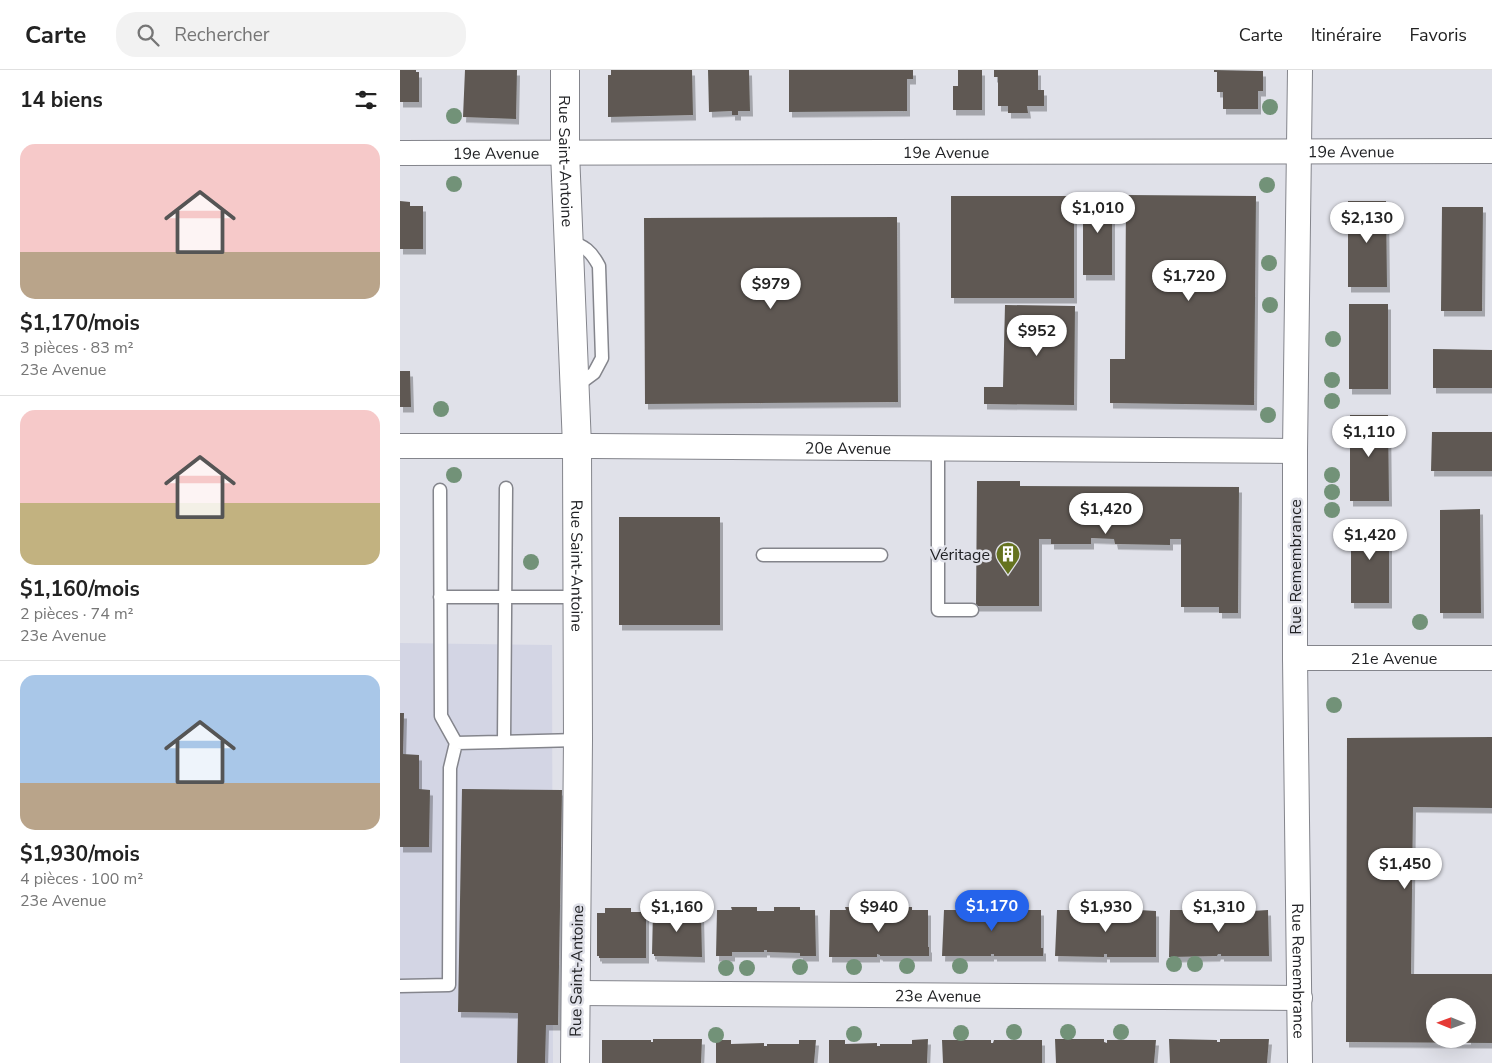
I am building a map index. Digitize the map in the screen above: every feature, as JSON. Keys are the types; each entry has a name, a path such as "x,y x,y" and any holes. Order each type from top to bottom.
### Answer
{"street":[{"name":"Rue Saint-Antoine","path":"565,70 565,152 577,446 578,740 575,1063"},
{"name":"Rue Remembrance","path":"1300,70 1295,451 1295,658 1300,1063"},
{"name":"19e Avenue","path":"400,153 1492,151"},
{"name":"20e Avenue","path":"400,446 1295,451"},
{"name":"21e Avenue","path":"1295,658 1492,658"},
{"name":"23e Avenue","path":"576,993 1300,998"}],"lane":[{"path":"938,449 938,610 972,610"},
{"path":"504,741 506,488"},
{"path":"400,986 449,985 450,768 456,743 441,716 440,490"},
{"path":"763,555 881,555"},
{"path":"440,596 504,598 578,597"},
{"path":"456,743 578,740"}],"shaded area":[{"path":"400,643 552,645 553,1063 400,1063"}],"building":[{"path":"400,70 416,70 416,72 419,72 419,102 400,102"},
{"path":"465,70 517,70 516,119 463,117"},
{"path":"611,70 692,70 693,115 608,117 608,75 611,75"},
{"path":"708,70 749,70 750,111 738,111 738,115 732,115 732,111 709,112"},
{"path":"789,70 913,70 913,79 907,79 907,111 789,112"},
{"path":"958,70 982,70 982,110 953,110 953,86 958,86"},
{"path":"994,70 1038,70 1038,90 1044,90 1044,106 1027,106 1028,113 1008,113 1008,106 998,106 998,77 994,77"},
{"path":"1214,70 1263,71 1263,91 1258,91 1258,109 1223,109 1223,92 1217,92 1217,72 1214,72"},
{"path":"1083,192 1112,192 1112,275 1083,275"},
{"path":"1126,195 1256,196 1254,405 1110,403 1110,359 1125,359"},
{"path":"951,196 1074,196 1074,298 951,298"},
{"path":"400,201 410,202 410,206 423,206 423,249 400,249"},
{"path":"1348,201 1386,201 1387,287 1348,287"},
{"path":"1442,207 1483,207 1482,311 1441,311"},
{"path":"897,217 898,402 645,404 644,218"},
{"path":"1349,304 1388,304 1388,389 1349,389"},
{"path":"1005,305 1075,306 1074,405 984,404 984,387 1003,387"},
{"path":"1433,349 1492,350 1492,388 1433,388"},
{"path":"400,371 410,371 411,407 400,407"},
{"path":"1350,415 1388,415 1389,501 1350,501"},
{"path":"1432,432 1492,432 1492,471 1431,471"},
{"name":"Véritage","path":"977,481 1020,481 1020,486 1239,487 1238,613 1219,613 1219,607 1181,607 1181,539 1170,539 1170,545 1115,544 1114,539 1091,538 1091,544 1051,544 1051,539 1039,539 1039,606 976,606"},
{"path":"1480,509 1481,613 1440,613 1440,510"},
{"path":"619,517 720,517 720,625 619,625"},
{"path":"1351,519 1389,519 1389,603 1351,603"},
{"path":"400,713 404,713 403,754 419,755 419,789 430,790 429,847 400,847"},
{"path":"1492,737 1492,808 1413,807 1411,974 1492,974 1492,1043 1476,1043 1476,998 1426,998 1426,1043 1346,1042 1347,738"},
{"path":"462,789 562,790 558,1025 546,1025 545,1063 517,1063 518,1013 458,1012"},
{"path":"1001,906 1026,906 1026,910 1041,910 1041,948 1043,948 1043,956 994,956 994,954 991,954 991,956 942,956 944,910 959,910 959,907 984,907 984,911 1001,912"},
{"path":"661,907 686,907 686,910 701,911 702,957 654,956 652,954 653,911 661,912"},
{"path":"731,907 757,907 757,911 774,911 774,907 800,907 800,910 815,910 816,956 800,956 800,953 767,952 767,950 764,950 764,952 732,952 732,956 716,956 717,910 732,910"},
{"path":"845,907 871,907 870,912 888,912 888,907 912,907 912,910 928,910 929,956 880,956 877,954 877,957 829,957 830,910 846,910"},
{"path":"1073,907 1098,907 1098,912 1114,912 1114,907 1139,907 1139,910 1156,911 1156,957 1107,957 1107,954 1104,954 1104,957 1055,956 1057,910 1073,910"},
{"path":"1211,907 1211,912 1228,912 1228,908 1252,907 1252,911 1268,910 1269,956 1221,956 1221,954 1218,954 1217,956 1169,957 1170,910"},
{"path":"605,908 631,908 631,912 646,912 646,958 599,958 597,956 597,913 605,913"},
{"path":"653,1039 702,1039 701,1063 602,1063 602,1040 651,1040 653,1042"},
{"path":"928,1039 927,1063 829,1063 829,1040 845,1040 845,1044 877,1043 877,1046 880,1046 880,1044 912,1044 912,1040"},
{"path":"1055,1039 1104,1039 1104,1042 1107,1043 1107,1040 1156,1040 1154,1063 1056,1063"},
{"path":"1169,1039 1217,1040 1217,1042 1220,1042 1220,1039 1269,1039 1267,1063 1170,1063"},
{"path":"716,1040 731,1040 731,1044 764,1043 764,1046 767,1046 767,1044 799,1044 799,1040 816,1040 814,1063 716,1063"},
{"path":"942,1040 991,1040 991,1043 993,1043 994,1040 1042,1040 1042,1063 943,1063"}],"place":[{"name":"Véritage","path":"1008,575"}]}
